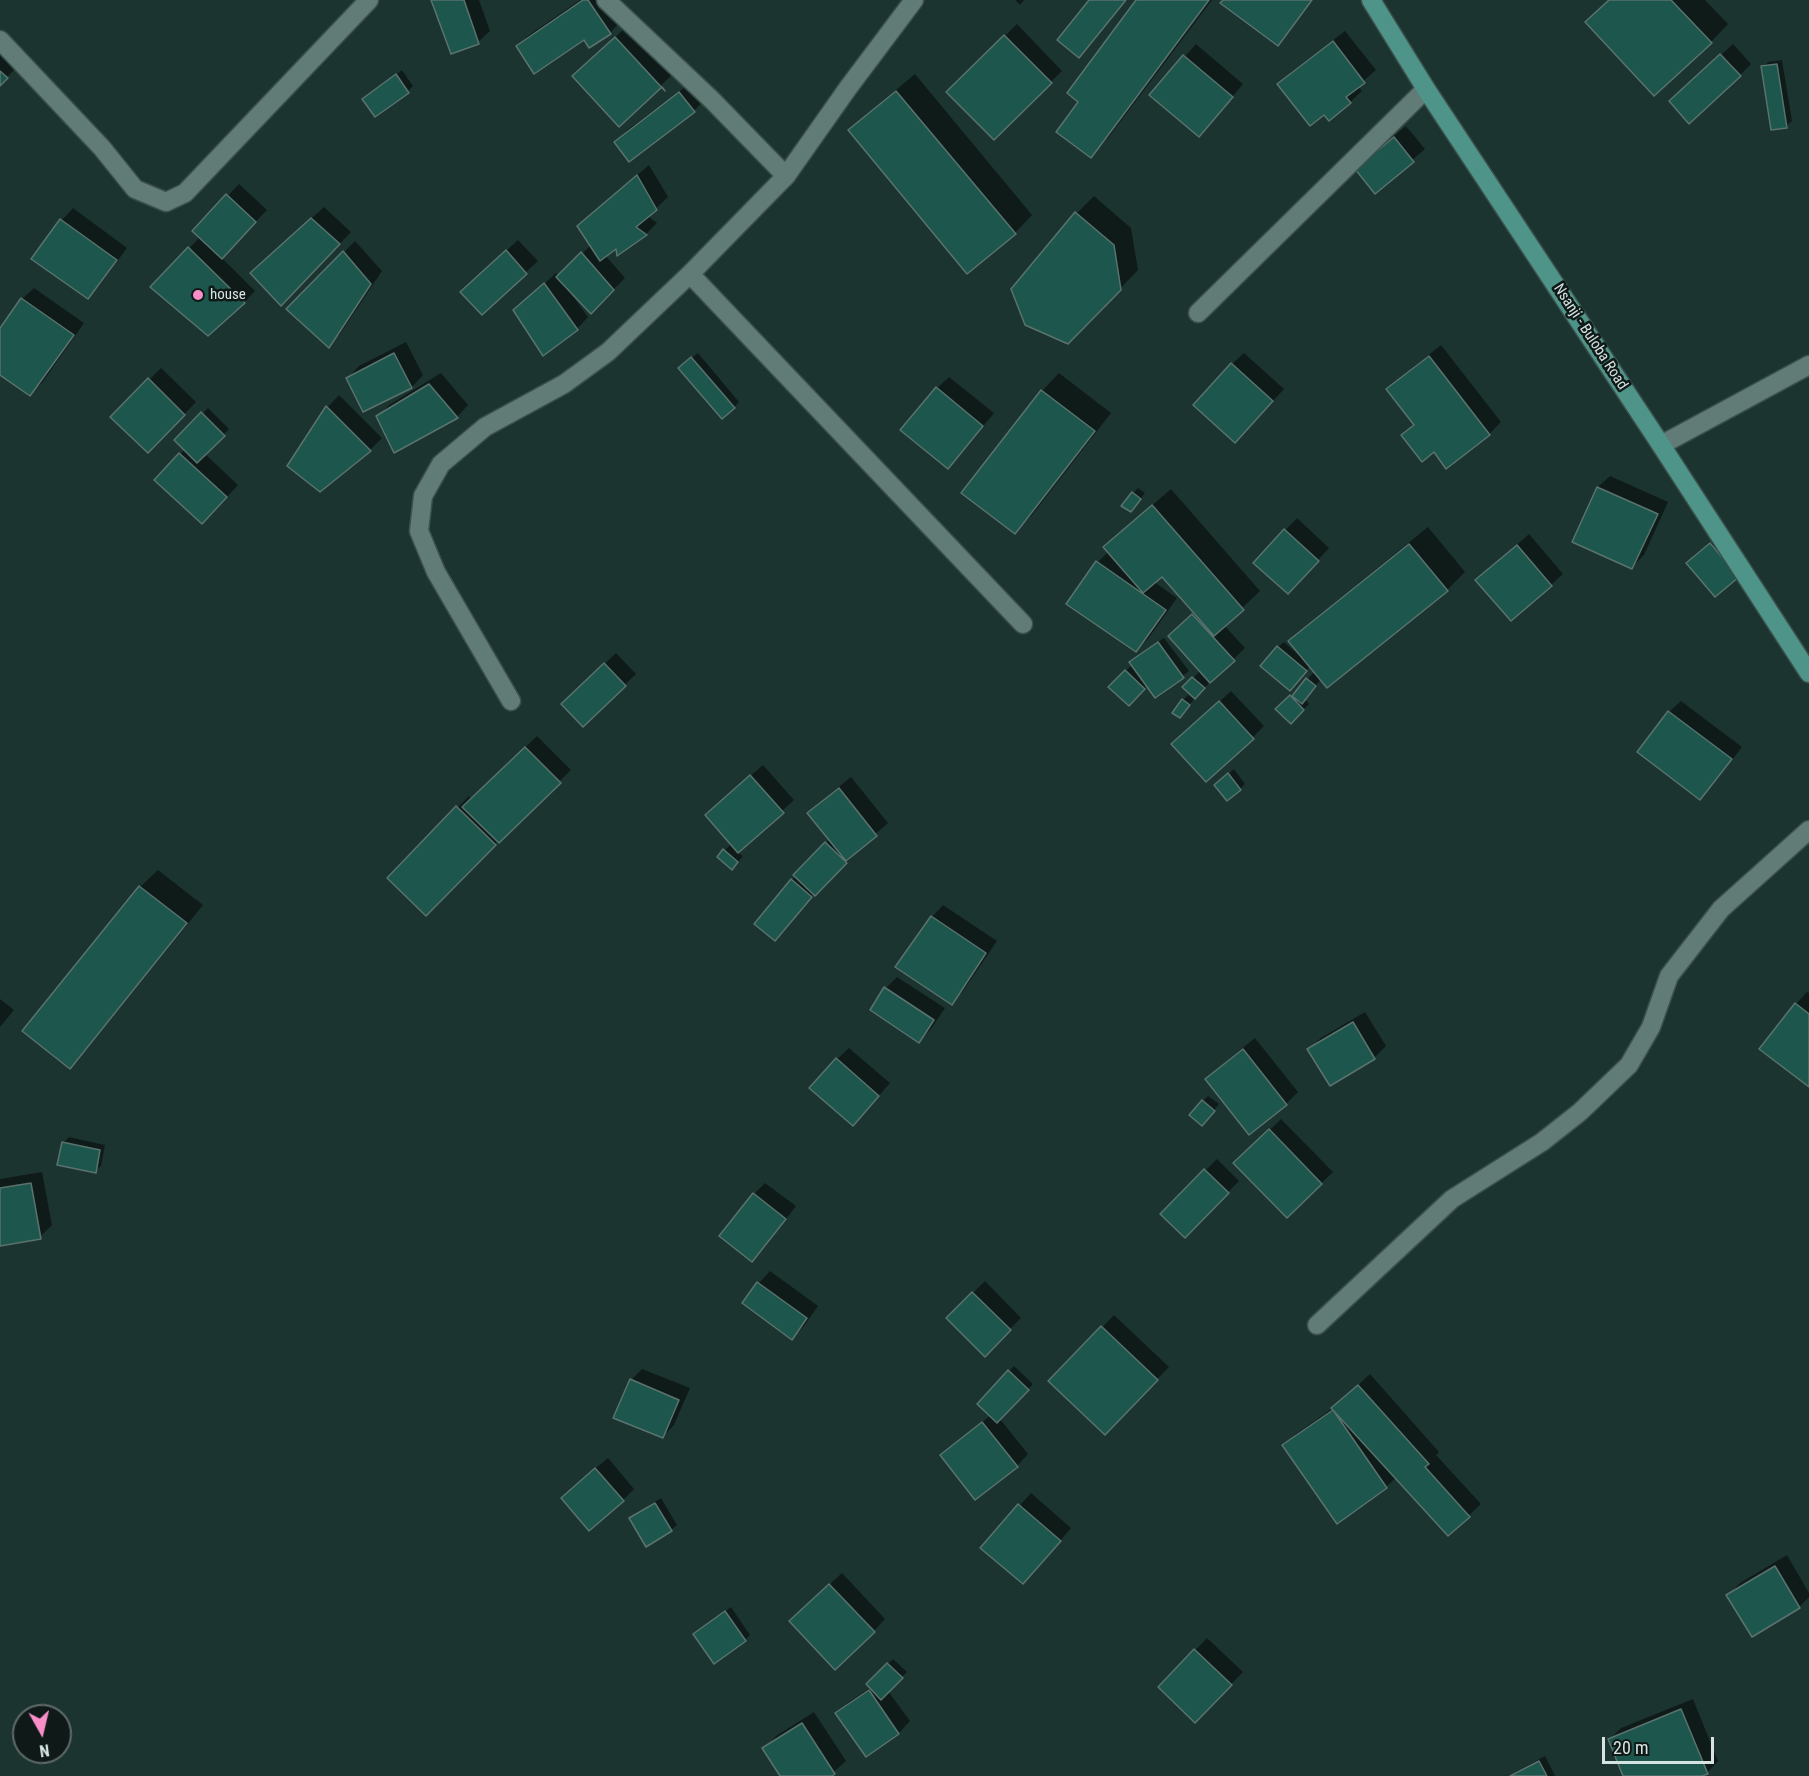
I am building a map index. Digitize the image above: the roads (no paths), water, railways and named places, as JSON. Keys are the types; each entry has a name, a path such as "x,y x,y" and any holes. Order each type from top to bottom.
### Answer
{"main road":[{"name":"Nsanji - Buloba Road","path":"1371,0 1426,89 1809,673"}],"street":[{"path":"0,40 102,148 135,189 166,202 184,193 369,0"},
{"path":"606,0 712,100 786,176"},
{"path":"512,701 436,572 419,531 423,496 441,464 485,427 564,384 608,352 690,274 786,176 914,0"},
{"path":"1198,313 1426,89"},
{"path":"690,274 1023,624"},
{"path":"1661,445 1809,365"},
{"path":"1317,1325 1452,1199 1542,1142 1580,1112 1629,1065 1651,1027 1669,976 1721,909 1809,830"}],"place":[{"name":"house","path":"198,295"}]}
